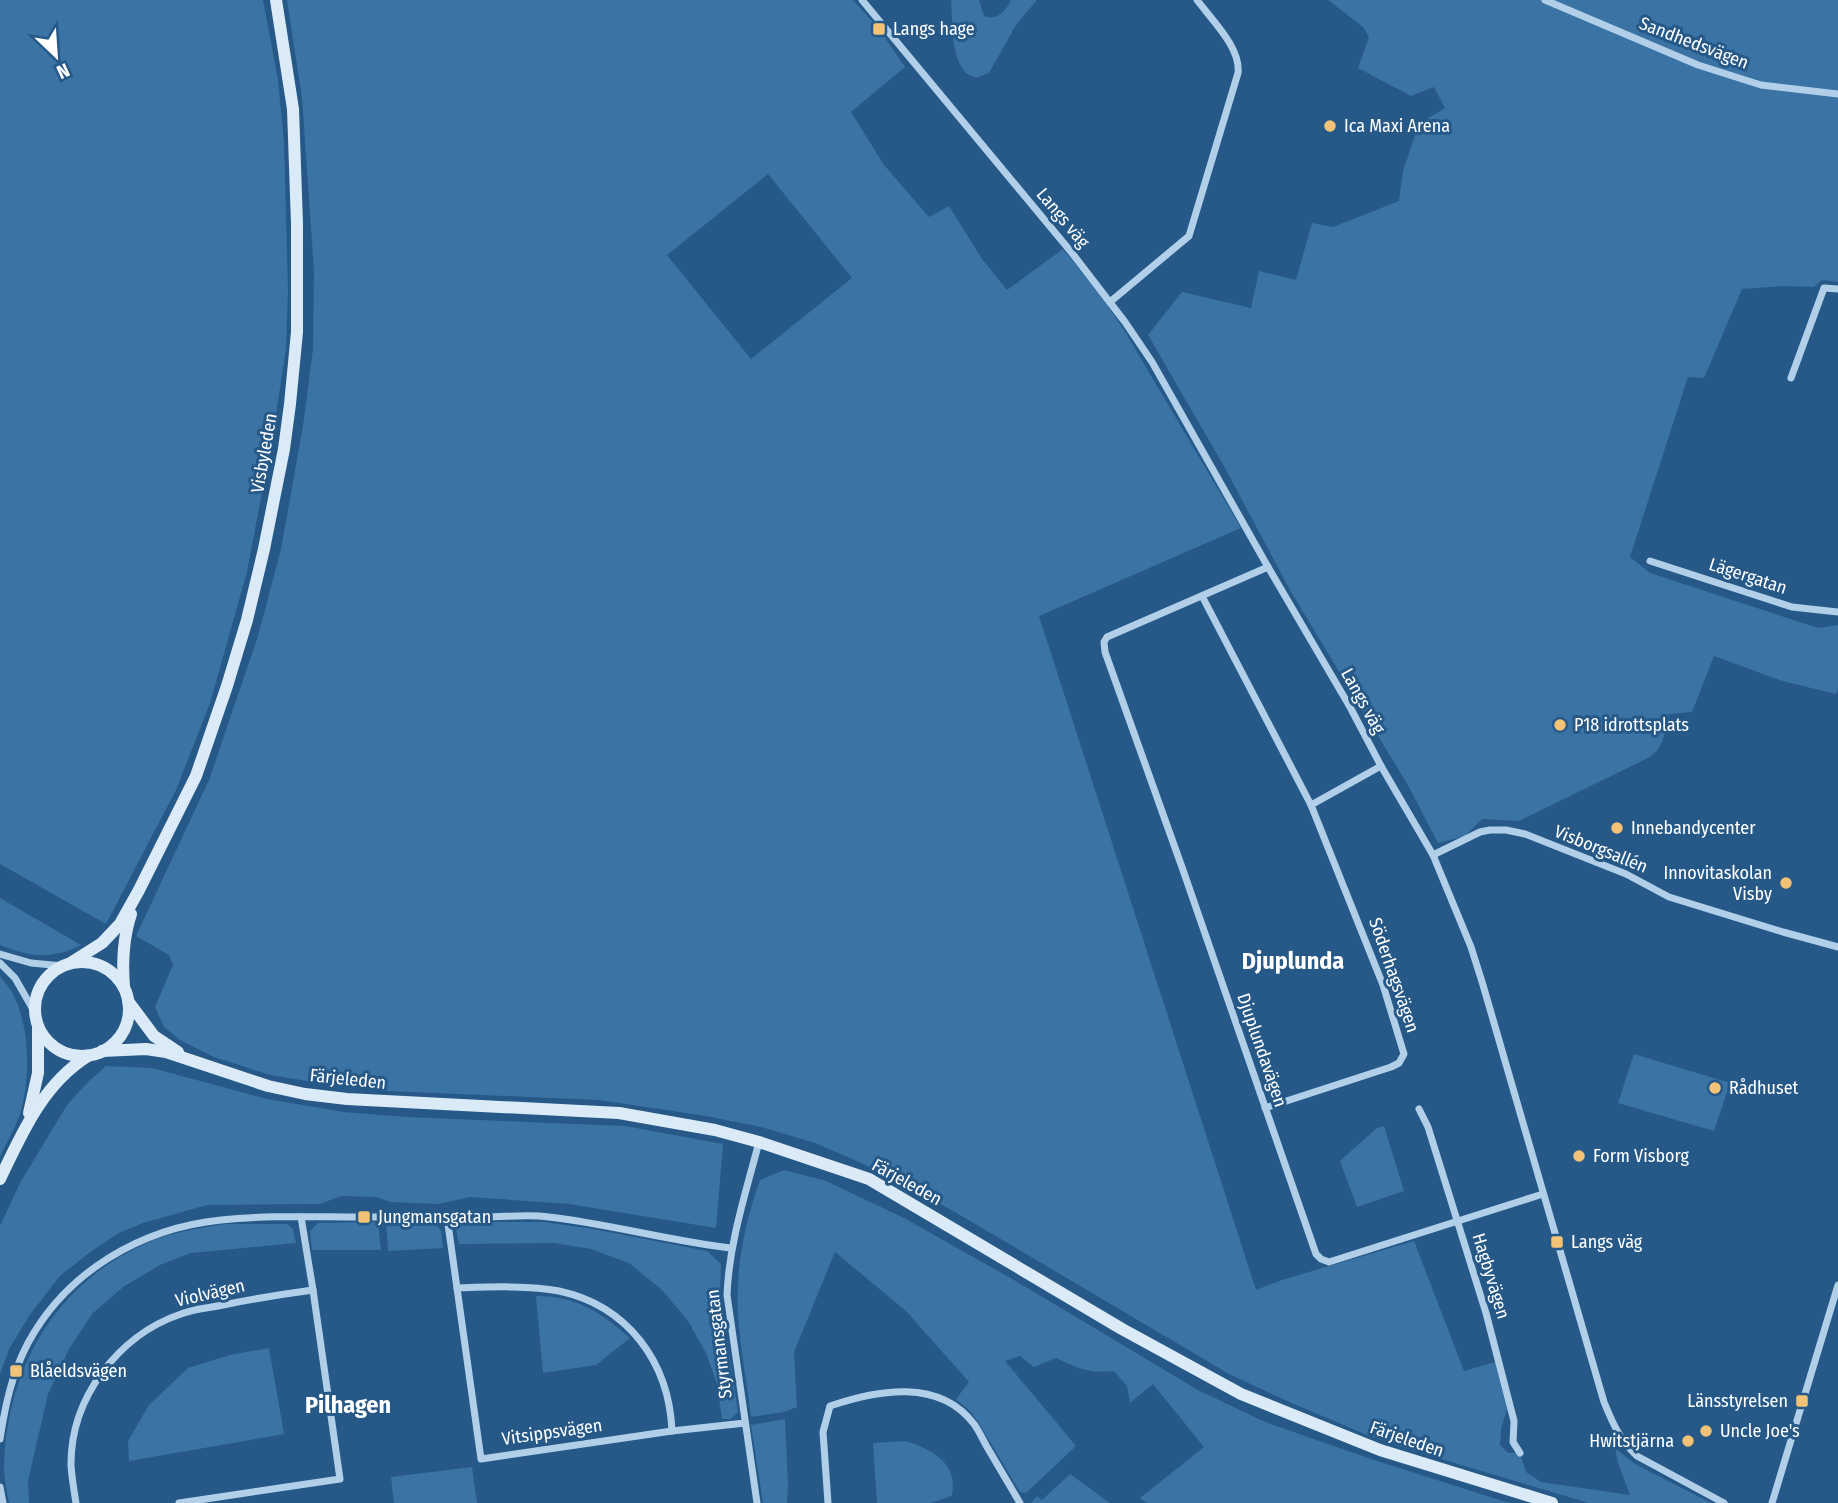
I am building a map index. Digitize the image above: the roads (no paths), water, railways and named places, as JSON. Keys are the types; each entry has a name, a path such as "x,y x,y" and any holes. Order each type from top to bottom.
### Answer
{"main road":[{"name":"Visbyleden","path":"68,964 93,950 112,933 139,890 195,776 227,686 261,561 284,449 297,332 293,109 276,0"},
{"name":"Visbyleden","path":"127,995 124,940 139,890"},
{"path":"0,1179 22,1133 37,1082 39,1062 36,1019 37,996 41,985 48,976 68,964 85,962 103,967 118,978 127,995 129,1013 124,1031 112,1045 67,1071 55,1082 22,1133"},
{"name":"Färjeleden","path":"127,995 154,1036 193,1060"},
{"path":"36,1019 44,1037 58,1049 77,1055 96,1053"},
{"name":"Färjeleden","path":"96,1053 146,1049 166,1052 268,1086 305,1094 347,1099 619,1113 715,1130 759,1142 869,1179 1122,1329 1241,1394 1380,1450 1552,1503"}],"street":[{"name":"Langs väg","path":"862,0 1110,302 1152,362 1350,707 1433,855 1471,947 1604,1402 1615,1431 1637,1456 1724,1503"},
{"path":"1110,302 1189,236 1238,74 1239,65 1233,48 1197,0"},
{"name":"Sandhedsvägen","path":"1545,0 1698,65 1761,85 1838,94"},
{"path":"1791,378 1824,288 1838,289"},
{"name":"Lägergatan","path":"1650,561 1792,607 1838,612"},
{"name":"Djuplundavägen","path":"1268,567 1107,636 1104,642 1105,652 1316,1254 1329,1262 1543,1194"},
{"name":"Söderhagsvägen","path":"1202,597 1311,805 1383,985 1404,1054 1399,1063 1391,1067 1265,1108"},
{"path":"1311,805 1381,766"},
{"name":"Visborgsallén","path":"1433,855 1480,832 1506,830 1626,874 1670,897 1838,947"},
{"path":"0,954 31,964 68,964"},
{"path":"0,963 15,978 36,1019"},
{"name":"Hagbyvägen","path":"1419,1109 1428,1127 1495,1345 1514,1421 1513,1442 1520,1453"},
{"name":"Styrmansgatan","path":"757,1503 727,1295 731,1248 759,1142"},
{"path":"0,1439 16,1371 28,1343 68,1289 93,1268 125,1248 157,1234 191,1224 301,1217 546,1216 731,1248"},
{"path":"179,1503 340,1479 301,1217"},
{"name":"Vitsippsvägen","path":"447,1217 481,1459 745,1423"},
{"path":"1772,1503 1838,1285"},
{"path":"457,1288 558,1291 590,1301 606,1310 621,1321 649,1352 666,1393 672,1431"},
{"name":"Violvägen","path":"76,1503 71,1464 78,1419 93,1386 127,1345 154,1325 181,1314 313,1290"},
{"path":"828,1503 823,1432 830,1406 891,1391 920,1392 961,1409 975,1425 1020,1503"},
{"path":"0,1487 3,1503"}],"place":[{"name":"Langs hage","path":"879,29"},
{"name":"Ica Maxi Arena","path":"1330,126"},
{"name":"P18 idrottsplats","path":"1560,725"},
{"name":"Innebandycenter","path":"1617,828"},
{"name":"Innovitaskolan Visby","path":"1786,883"},
{"name":"Rådhuset","path":"1715,1088"},
{"name":"Form Visborg","path":"1579,1156"},
{"name":"Jungmansgatan","path":"364,1217"},
{"name":"Langs väg","path":"1557,1242"},
{"name":"Blåeldsvägen","path":"16,1371"},
{"name":"Länsstyrelsen","path":"1802,1401"},
{"name":"Uncle Joe's","path":"1706,1431"},
{"name":"Hwitstjärna","path":"1688,1441"}],"district":[{"name":"Djuplunda","path":"1293,961"},
{"name":"Pilhagen","path":"348,1405"}]}
